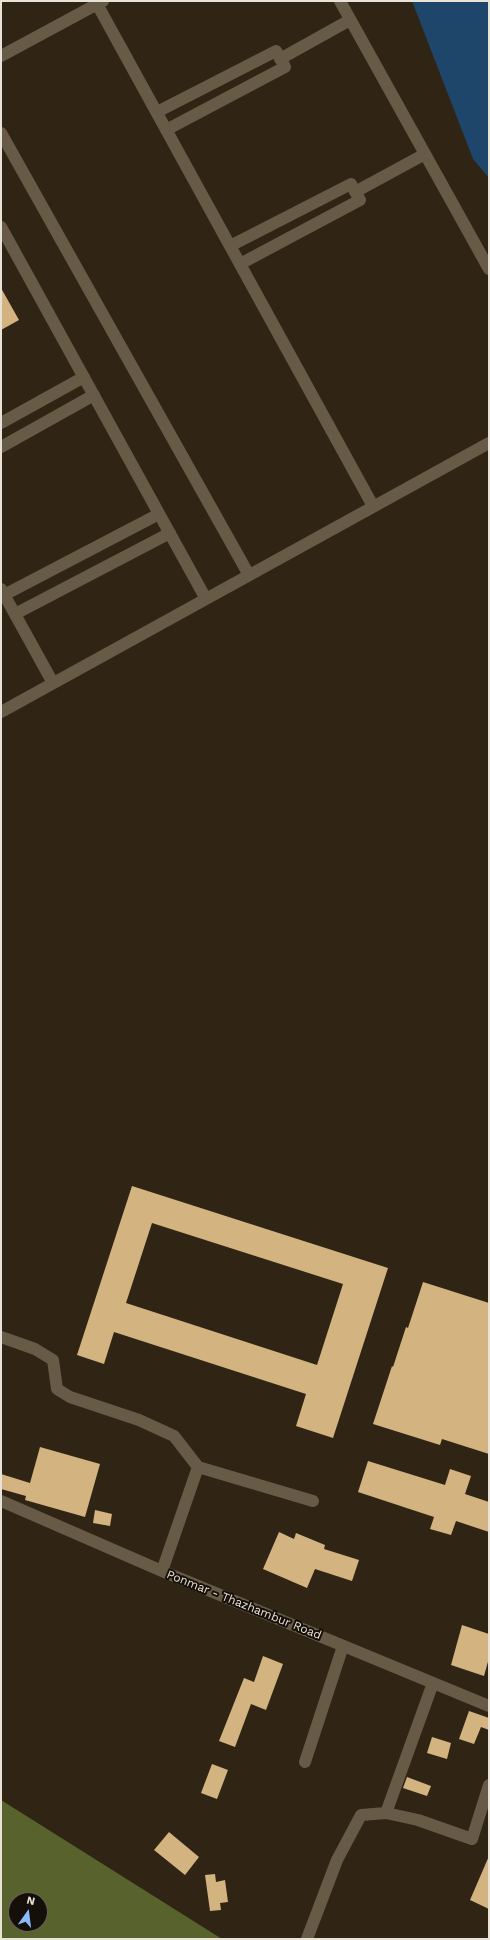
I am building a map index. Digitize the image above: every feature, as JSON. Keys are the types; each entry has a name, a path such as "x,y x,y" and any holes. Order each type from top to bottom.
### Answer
{"street":[{"path":"340,1 489,269"},
{"path":"1,56 100,3 156,112 373,506"},
{"path":"280,59 350,20"},
{"path":"156,112 276,51 285,67 166,130"},
{"path":"1,133 249,575"},
{"path":"355,192 425,154"},
{"path":"230,246 351,184 360,200 240,264"},
{"path":"1,227 206,599"},
{"path":"1,423 84,377"},
{"path":"1,447 94,395"},
{"path":"1,712 489,443"},
{"path":"53,683 3,592 159,514"},
{"path":"15,614 170,533"},
{"path":"1,1337 34,1349 52,1360 57,1389 70,1397 139,1420 174,1436 198,1467 313,1501"},
{"path":"162,1572 198,1467"},
{"name":"Ponmar - Thazhambur Road","path":"1,1501 162,1572 489,1706"},
{"path":"305,1762 344,1646"},
{"path":"388,1808 433,1683"},
{"path":"307,1939 337,1860 361,1815 388,1808 472,1839 489,1785"}],"green space":[{"path":"1,1800 222,1939 1,1939"}],"water":[{"path":"412,1 489,1 489,178 473,159"}],"building":[{"path":"1,288 19,320 1,330"},
{"path":"132,1186 388,1268 333,1438 296,1426 306,1394 114,1332 104,1364 77,1355","holes":["152,1223 343,1284 317,1365 126,1303"]},
{"path":"423,1282 489,1303 489,1454 442,1439 440,1445 373,1424 392,1366 393,1367 406,1327 408,1328"},
{"path":"40,1447 100,1464 85,1517 25,1500 26,1496 1,1489 1,1474 30,1483"},
{"path":"368,1461 445,1485 450,1469 471,1476 465,1494 489,1502 489,1532 456,1521 451,1535 430,1529 434,1517 358,1492"},
{"path":"95,1510 112,1514 110,1526 93,1523"},
{"path":"279,1532 294,1539 296,1533 325,1545 324,1549 359,1560 352,1581 315,1569 307,1588 263,1569"},
{"path":"462,1625 489,1634 489,1658 484,1676 451,1665"},
{"path":"263,1656 283,1664 266,1710 251,1704 235,1747 219,1741 244,1678 254,1682"},
{"path":"469,1711 489,1718 489,1730 481,1727 474,1744 459,1739"},
{"path":"432,1737 451,1743 447,1759 427,1753"},
{"path":"212,1764 228,1770 217,1799 201,1793"},
{"path":"407,1777 431,1786 427,1796 403,1788"},
{"path":"169,1832 199,1857 185,1875 154,1850"},
{"path":"489,1856 489,1909 470,1900"},
{"path":"215,1874 216,1882 225,1880 228,1902 220,1903 221,1910 210,1911 205,1875"}]}
